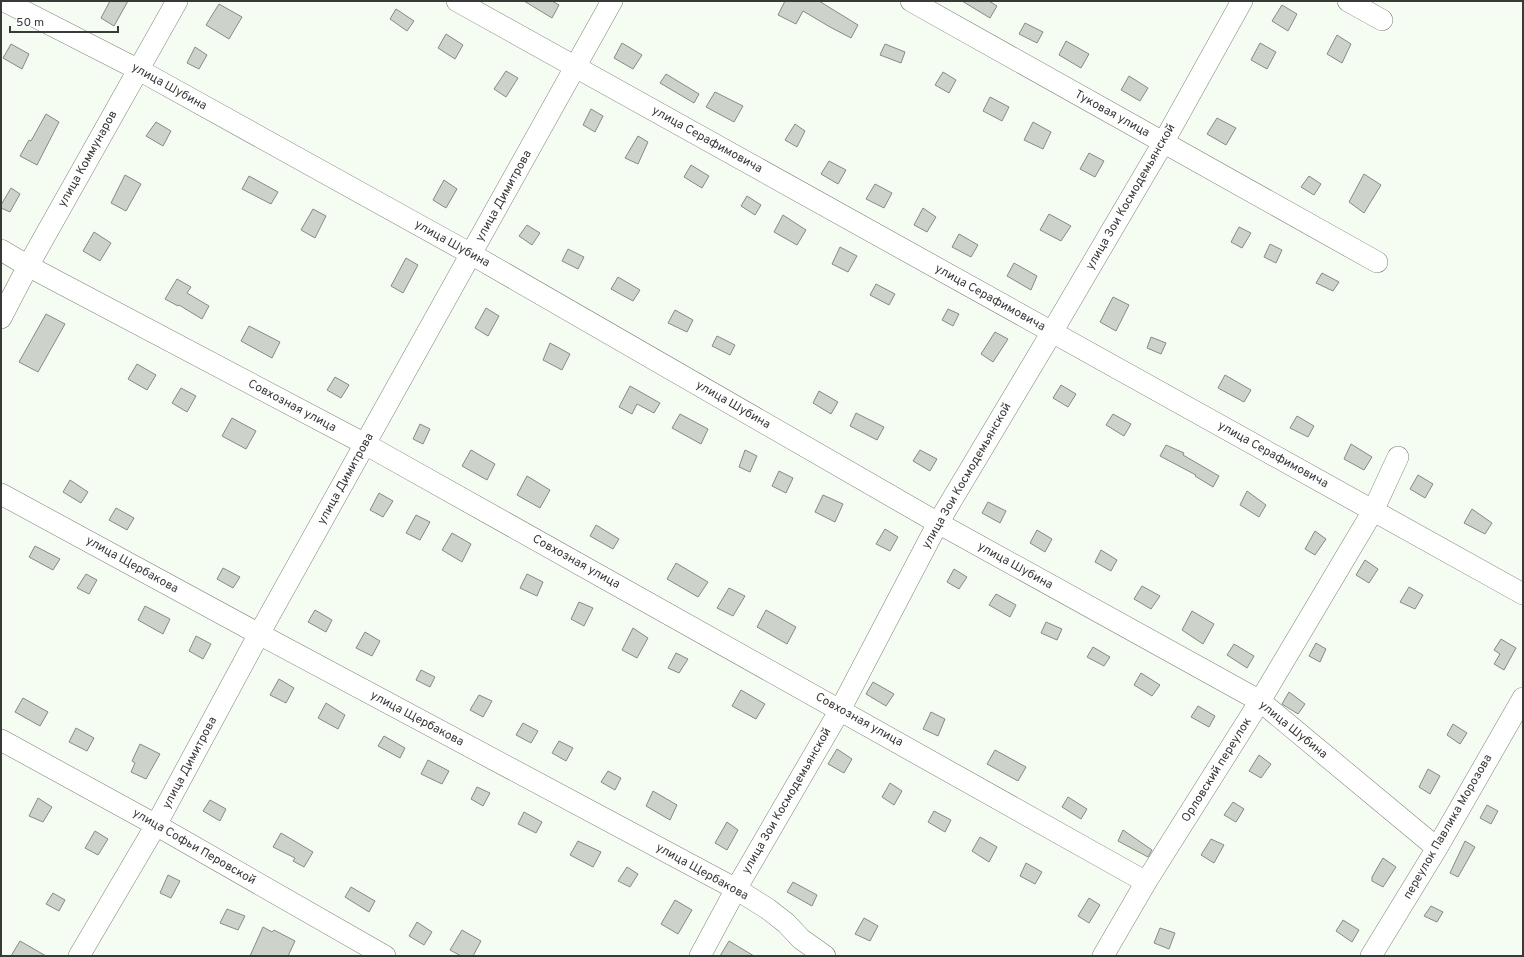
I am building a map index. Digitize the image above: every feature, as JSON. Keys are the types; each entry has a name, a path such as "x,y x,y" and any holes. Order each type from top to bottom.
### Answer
{"street":[{"name":"улица Шубина","path":"4,1 139,70 471,254 938,523 1260,701 1437,848"},
{"name":"улица Коммунаров","path":"1,318 28,266 177,1"},
{"name":"улица Серафимовича","path":"457,1 1523,594"},
{"name":"улица Димитрова","path":"79,956 156,825 259,634 612,1"},
{"name":"Туковая улица","path":"911,1 1162,143 1377,262"},
{"name":"улица Зои Космодемьянской","path":"700,956 736,889 840,710 938,523 1052,332 1162,143 1242,1"},
{"path":"1348,1 1382,20"},
{"name":"Совхозная улица","path":"1,250 28,266 365,444 1146,882"},
{"name":"Орловский переулок","path":"1103,956 1146,882 1260,701 1373,510 1398,457"},
{"name":"улица Щербакова","path":"1,494 736,889 768,909 786,923 802,939 825,956"},
{"name":"переулок Павлика Морозова","path":"1372,956 1437,848 1523,698"},
{"name":"улица Софьи Перовской","path":"1,740 156,825 385,956"}],"building":[{"path":"110,1 128,1 114,26 101,18"},
{"path":"524,1 552,1 559,5 552,18"},
{"path":"785,1 819,1 858,25 851,38 803,11 796,24 778,15"},
{"path":"962,1 989,1 997,6 990,18"},
{"path":"219,4 242,17 229,39 206,25"},
{"path":"1282,5 1297,14 1288,31 1272,21"},
{"path":"396,9 414,21 407,31 390,19"},
{"path":"1025,23 1043,32 1037,43 1019,34"},
{"path":"446,34 463,45 455,59 438,48"},
{"path":"1337,35 1351,44 1342,63 1327,54"},
{"path":"1066,41 1089,54 1081,68 1059,55"},
{"path":"622,43 642,55 633,69 614,58"},
{"path":"1260,43 1276,52 1267,69 1251,60"},
{"path":"11,44 29,54 22,69 3,58"},
{"path":"885,44 905,52 901,63 880,55"},
{"path":"195,47 207,55 199,69 187,63"},
{"path":"506,71 518,78 506,97 494,89"},
{"path":"943,72 956,80 949,93 935,85"},
{"path":"666,74 699,94 694,103 660,83"},
{"path":"1129,76 1148,88 1140,101 1121,90"},
{"path":"715,92 743,106 734,122 706,107"},
{"path":"990,97 1009,107 1002,121 983,111"},
{"path":"591,109 603,116 595,132 583,125"},
{"path":"46,114 59,122 37,165 20,156 29,140 31,141"},
{"path":"1217,118 1236,128 1226,145 1207,134"},
{"path":"156,122 171,131 163,146 146,136"},
{"path":"1033,122 1051,132 1043,149 1024,140"},
{"path":"795,124 805,131 797,147 785,140"},
{"path":"638,136 648,142 638,164 625,158"},
{"path":"1089,153 1104,161 1095,177 1080,169"},
{"path":"829,161 846,170 838,184 821,174"},
{"path":"691,165 709,176 702,188 684,177"},
{"path":"1364,174 1381,185 1364,213 1349,202"},
{"path":"125,175 141,184 126,211 111,203"},
{"path":"249,176 278,192 271,204 242,189"},
{"path":"1309,176 1321,184 1314,195 1301,187"},
{"path":"444,180 457,189 446,208 433,200"},
{"path":"875,184 892,193 884,208 866,199"},
{"path":"11,188 20,194 10,212 1,208 1,205"},
{"path":"747,196 761,205 755,215 741,206"},
{"path":"923,208 936,217 927,232 914,225"},
{"path":"313,209 326,216 315,238 301,230"},
{"path":"1049,214 1071,226 1061,241 1040,230"},
{"path":"783,215 806,230 797,245 774,232"},
{"path":"527,225 540,233 532,245 519,236"},
{"path":"1239,227 1251,233 1242,248 1231,242"},
{"path":"94,232 111,243 100,261 83,251"},
{"path":"959,234 978,245 971,257 952,247"},
{"path":"1270,244 1282,250 1276,263 1264,257"},
{"path":"840,247 857,256 848,272 832,264"},
{"path":"568,249 584,257 578,269 562,261"},
{"path":"406,258 418,265 403,293 391,286"},
{"path":"1014,263 1037,276 1031,290 1007,276"},
{"path":"1322,273 1339,282 1333,291 1316,283"},
{"path":"618,277 640,290 633,301 611,289"},
{"path":"177,279 191,287 187,293 209,306 202,319 179,305 178,306 165,299"},
{"path":"876,284 895,294 889,305 870,295"},
{"path":"1113,297 1129,305 1116,331 1100,322"},
{"path":"486,308 499,316 488,336 475,328"},
{"path":"948,309 959,314 953,326 942,320"},
{"path":"675,310 693,320 687,332 668,323"},
{"path":"46,314 65,324 38,372 19,362"},
{"path":"249,326 280,342 272,358 241,341"},
{"path":"995,332 1008,339 993,362 981,354"},
{"path":"717,336 735,345 730,355 712,346"},
{"path":"1151,337 1166,343 1161,354 1147,348"},
{"path":"550,343 570,354 562,370 543,360"},
{"path":"137,364 156,375 147,390 128,379"},
{"path":"1225,375 1251,390 1244,402 1218,388"},
{"path":"335,377 349,385 341,398 327,390"},
{"path":"1061,385 1076,394 1068,407 1053,398"},
{"path":"630,386 660,403 654,413 637,404 632,414 619,407"},
{"path":"181,388 196,396 187,412 172,403"},
{"path":"819,391 838,402 831,414 813,403"},
{"path":"856,413 884,427 877,440 850,426"},
{"path":"680,414 708,429 701,444 672,428"},
{"path":"1113,414 1131,424 1124,436 1106,425"},
{"path":"1297,416 1314,426 1308,437 1290,428"},
{"path":"232,418 256,431 246,449 222,436"},
{"path":"420,424 430,429 423,444 413,439"},
{"path":"1351,444 1372,457 1364,470 1344,459"},
{"path":"1166,445 1184,453 1183,455 1219,476 1213,487 1195,476 1196,475 1160,456"},
{"path":"471,450 495,464 487,480 462,466"},
{"path":"745,450 757,456 750,472 739,467"},
{"path":"920,450 937,459 930,471 913,461"},
{"path":"779,471 793,478 786,493 772,486"},
{"path":"1418,475 1433,484 1425,498 1410,489"},
{"path":"527,476 550,490 540,508 517,495"},
{"path":"70,480 88,492 81,503 63,492"},
{"path":"1247,491 1266,505 1259,517 1240,505"},
{"path":"379,493 393,501 383,517 370,510"},
{"path":"823,495 843,504 835,522 815,512"},
{"path":"988,502 1006,511 1000,523 982,513"},
{"path":"116,508 134,518 127,530 109,520"},
{"path":"1472,509 1492,523 1485,534 1464,523"},
{"path":"416,515 430,522 420,540 406,533"},
{"path":"596,525 619,539 613,549 590,536"},
{"path":"885,529 898,537 890,551 876,544"},
{"path":"1037,530 1052,539 1045,552 1030,543"},
{"path":"1315,531 1326,539 1315,555 1305,549"},
{"path":"452,533 471,544 462,562 442,550"},
{"path":"35,546 60,559 53,570 29,557"},
{"path":"1101,550 1117,560 1111,571 1095,562"},
{"path":"1365,560 1378,569 1369,583 1356,575"},
{"path":"676,563 708,582 698,597 667,579"},
{"path":"223,568 240,577 233,588 217,579"},
{"path":"954,569 967,577 959,589 947,582"},
{"path":"86,574 97,580 89,594 77,588"},
{"path":"527,574 543,582 537,596 520,588"},
{"path":"1142,586 1160,596 1151,609 1134,599"},
{"path":"1409,587 1423,595 1415,609 1400,602"},
{"path":"729,588 745,596 733,616 717,608"},
{"path":"996,594 1016,605 1010,617 989,605"},
{"path":"579,602 593,608 584,626 571,619"},
{"path":"145,606 170,619 163,634 138,620"},
{"path":"315,610 332,620 326,632 308,622"},
{"path":"766,610 796,627 787,644 757,627"},
{"path":"1192,611 1214,624 1203,644 1182,630"},
{"path":"1046,622 1062,629 1057,640 1041,633"},
{"path":"633,628 648,638 637,658 622,650"},
{"path":"365,632 380,641 372,656 356,648"},
{"path":"196,636 211,644 203,659 189,651"},
{"path":"1501,639 1516,648 1504,670 1494,664 1500,654 1494,650"},
{"path":"1316,643 1326,649 1320,662 1309,656"},
{"path":"1234,644 1254,656 1247,668 1227,655"},
{"path":"1093,647 1110,657 1104,666 1087,657"},
{"path":"676,653 688,659 679,673 668,668"},
{"path":"421,670 435,677 430,687 416,680"},
{"path":"1141,673 1160,685 1152,696 1134,685"},
{"path":"279,679 294,688 286,703 270,695"},
{"path":"873,682 894,694 886,706 866,694"},
{"path":"741,690 765,704 756,719 732,706"},
{"path":"1289,692 1305,704 1298,714 1282,704"},
{"path":"479,695 492,701 483,717 470,710"},
{"path":"23,698 48,712 40,726 15,712"},
{"path":"326,703 345,715 338,729 318,718"},
{"path":"1198,706 1215,716 1209,727 1191,717"},
{"path":"931,712 945,719 938,736 923,729"},
{"path":"523,723 538,731 531,743 516,735"},
{"path":"1453,724 1467,733 1460,744 1447,735"},
{"path":"76,728 94,738 87,751 69,742"},
{"path":"384,736 405,748 400,758 378,746"},
{"path":"559,741 573,748 566,761 552,753"},
{"path":"140,744 160,754 146,779 131,772 135,763 132,761"},
{"path":"837,749 852,759 844,773 828,764"},
{"path":"995,750 1026,767 1018,781 987,764"},
{"path":"1259,755 1271,764 1261,778 1249,771"},
{"path":"428,760 449,771 442,784 421,774"},
{"path":"1428,769 1440,776 1430,794 1419,787"},
{"path":"608,771 621,778 615,790 601,782"},
{"path":"890,783 902,791 894,805 882,797"},
{"path":"477,787 490,793 483,806 471,799"},
{"path":"653,791 677,805 670,820 646,806"},
{"path":"1068,797 1087,809 1081,819 1062,807"},
{"path":"38,798 52,807 43,822 29,816"},
{"path":"210,800 226,809 220,821 203,811"},
{"path":"1233,802 1244,809 1236,822 1224,815"},
{"path":"1487,805 1498,811 1491,824 1480,818"},
{"path":"934,811 951,820 945,832 928,822"},
{"path":"524,812 542,822 536,833 518,824"},
{"path":"727,822 738,830 727,850 715,843"},
{"path":"1123,830 1152,850 1148,857 1118,841"},
{"path":"95,831 108,839 98,855 85,848"},
{"path":"281,833 313,852 304,867 293,861 295,858 273,847"},
{"path":"980,837 997,847 989,862 972,851"},
{"path":"1211,839 1224,845 1214,863 1201,855"},
{"path":"578,841 601,852 593,867 570,855"},
{"path":"1465,841 1475,847 1458,877 1450,873"},
{"path":"1383,858 1396,867 1383,887 1372,881 1372,877"},
{"path":"1026,863 1042,872 1035,884 1020,876"},
{"path":"627,867 638,874 630,887 618,881"},
{"path":"168,875 180,881 171,898 160,893"},
{"path":"793,882 817,895 812,906 787,892"},
{"path":"351,887 375,901 369,912 345,897"},
{"path":"53,893 65,900 59,911 46,904"},
{"path":"1089,898 1100,905 1089,923 1078,916"},
{"path":"675,900 692,910 678,934 661,924"},
{"path":"1431,906 1443,912 1437,922 1424,916"},
{"path":"227,909 245,916 238,930 220,923"},
{"path":"864,918 878,926 870,941 855,934"},
{"path":"1343,920 1359,930 1352,942 1336,931"},
{"path":"417,922 432,932 424,945 409,936"},
{"path":"263,927 272,932 274,930 295,941 288,956 250,956"},
{"path":"1160,928 1175,933 1169,949 1154,943"},
{"path":"462,930 481,941 473,956 461,956 450,950"},
{"path":"20,941 46,956 11,956"},
{"path":"729,941 754,956 720,956"}]}
